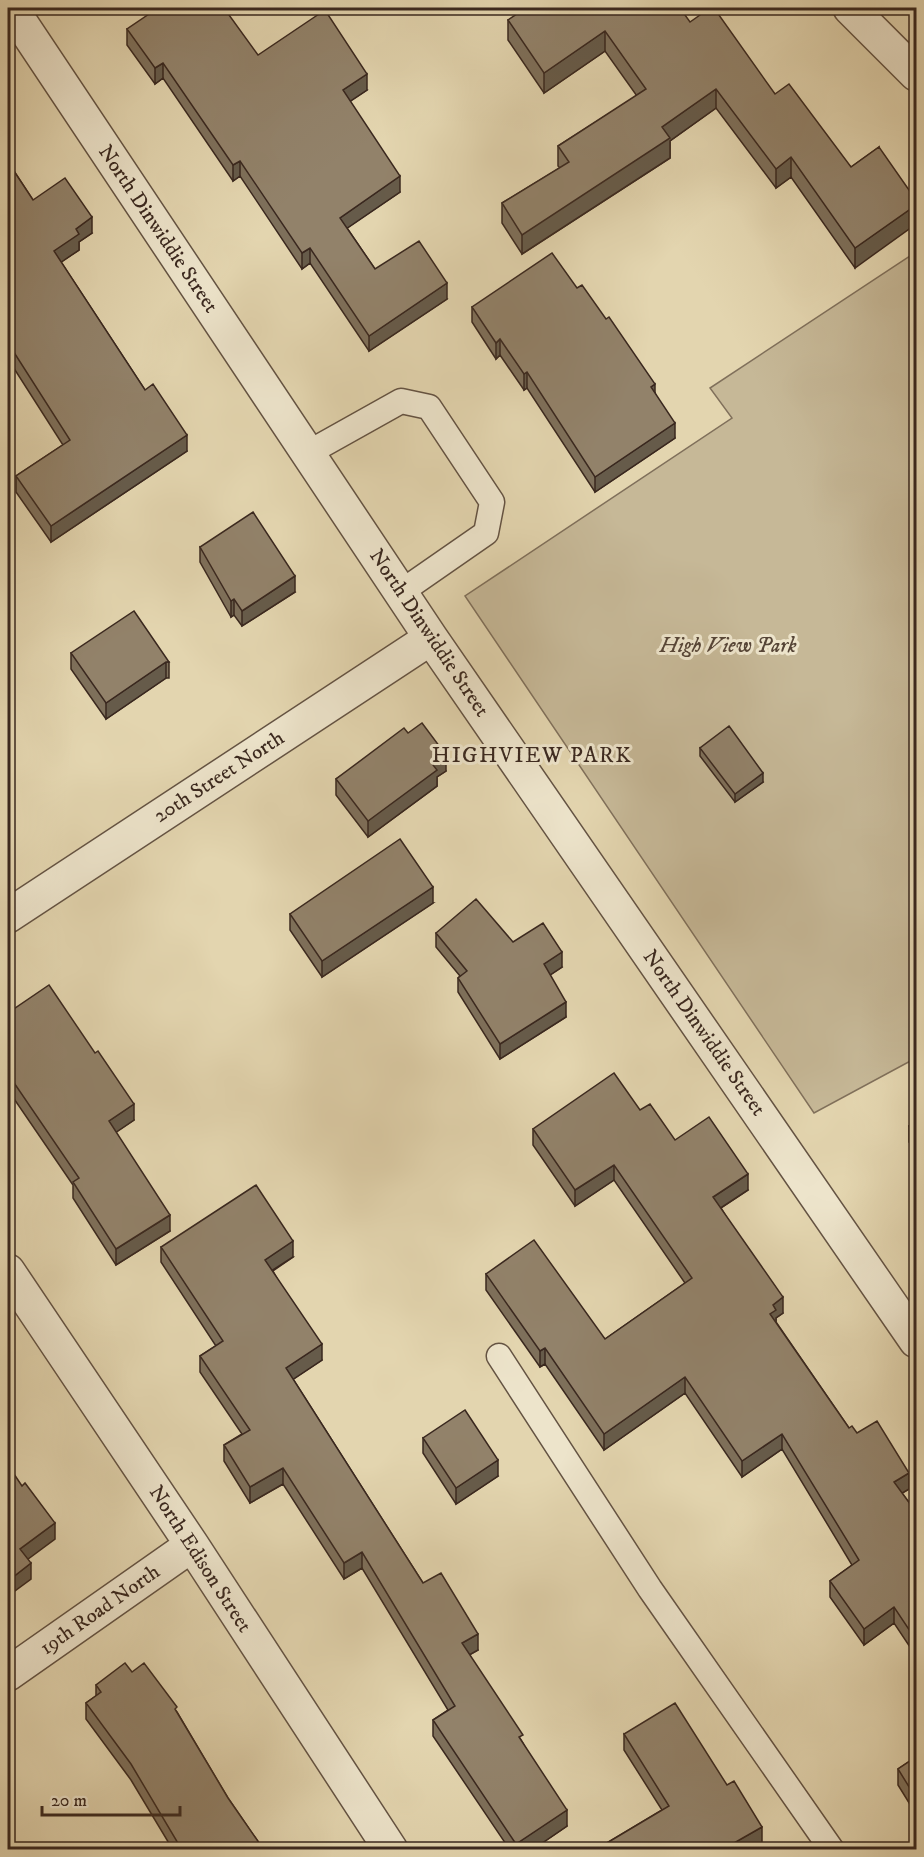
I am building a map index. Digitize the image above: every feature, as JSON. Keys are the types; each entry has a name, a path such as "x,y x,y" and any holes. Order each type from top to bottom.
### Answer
{"street":[{"name":"North Dinwiddie Street","path":"11,8 431,638 916,1341"},
{"path":"850,8 916,74"},
{"name":"20th Street North","path":"8,916 431,638"},
{"name":"North Edison Street","path":"8,1271 192,1545 391,1850"},
{"name":"19th Road North","path":"8,1674 192,1545"}],"lane":[{"path":"308,453 401,401 429,407 492,502 486,533 401,592"},
{"path":"499,1356 650,1589 832,1850"}],"green space":[{"name":"High View Park","path":"916,252 916,1058 814,1113 465,596 732,418 710,388"}],"building":[{"path":"158,8 224,8 258,55 325,10 367,74 343,90 400,176 340,218 375,269 419,241 447,283 369,336 310,248 302,253 240,161 233,165 163,63 155,68 127,29"},
{"path":"526,8 680,8 690,22 710,8 714,8 775,94 789,84 851,167 879,147 916,200 916,205 855,248 791,157 776,169 716,89 662,127 670,138 522,235 502,203 569,162 558,146 646,89 605,31 544,73 508,20"},
{"path":"8,162 33,200 65,178 92,217 76,229 79,234 54,251 145,390 153,384 187,435 51,526 16,476 70,440 8,343"},
{"path":"552,253 577,288 582,285 606,319 609,317 655,384 651,387 675,423 595,477 527,372 524,374 500,339 496,343 472,307"},
{"path":"253,512 295,576 242,611 234,599 231,601 200,547"},
{"path":"134,611 169,662 106,703 71,653"},
{"path":"422,723 446,755 433,765 437,770 368,821 336,779 404,728 408,733"},
{"path":"729,726 763,773 735,794 700,748"},
{"path":"400,839 433,887 322,961 290,914"},
{"path":"476,899 513,942 543,923 562,952 544,964 566,1002 500,1044 458,978 467,971 436,933"},
{"path":"49,985 95,1053 98,1051 134,1104 109,1121 170,1215 116,1249 73,1182 79,1178 8,1074 8,1013"},
{"path":"614,1073 640,1110 650,1104 675,1140 709,1117 748,1174 713,1197 783,1297 773,1305 776,1310 770,1314 849,1428 852,1426 857,1433 877,1421 909,1473 894,1482 916,1512 916,1640 894,1607 864,1629 830,1581 859,1560 782,1434 742,1461 685,1377 604,1434 545,1348 540,1351 486,1274 534,1240 605,1339 692,1278 614,1165 575,1190 533,1129"},
{"path":"916,1121 916,1136 909,1126"},
{"path":"256,1185 293,1241 265,1260 322,1344 286,1368 423,1583 441,1573 478,1634 462,1643 523,1735 519,1737 567,1810 516,1844 433,1720 455,1706 362,1552 344,1563 283,1468 250,1487 224,1445 250,1430 200,1356 223,1341 161,1247"},
{"path":"465,1410 498,1460 456,1488 423,1438"},
{"path":"8,1465 22,1486 25,1483 55,1523 20,1549 31,1563 8,1581"},
{"path":"125,1663 132,1672 144,1663 177,1707 175,1709 228,1798 264,1850 182,1850 131,1764 86,1703 101,1692 96,1685"},
{"path":"675,1703 727,1785 734,1781 762,1827 732,1844 734,1850 595,1850 669,1806 624,1734"},
{"path":"916,1757 916,1798 898,1769"},
{"path":"8,1839 15,1850 8,1850"}],"district":[{"name":"HIGHVIEW PARK","path":"532,755"}]}
